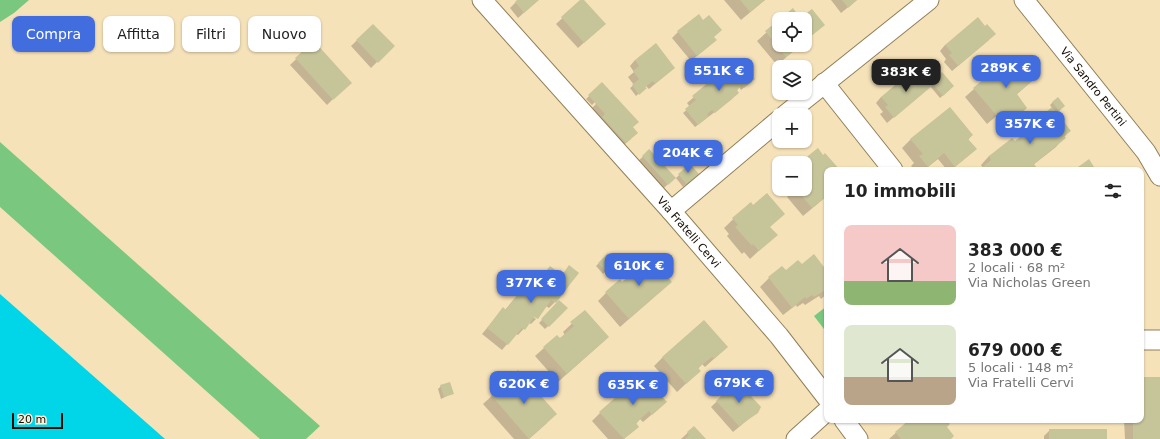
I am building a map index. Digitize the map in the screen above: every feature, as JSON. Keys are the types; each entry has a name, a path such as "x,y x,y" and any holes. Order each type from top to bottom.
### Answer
{"street":[{"name":"Via Fratelli Cervi","path":"482,0 671,210 779,336 824,394"},
{"path":"794,108 929,0"},
{"name":"Via Sandro Pertini","path":"1024,0 1146,152 1160,176"},
{"path":"824,84 891,167"},
{"path":"671,210 772,126"},
{"path":"1144,340 1160,340"},
{"path":"796,439 824,413"},
{"path":"846,423 858,439"}],"green space":[{"path":"0,0 29,0 14,13 0,22"},
{"path":"0,142 320,426 306,439 260,439 0,207"},
{"path":"824,308 824,329 814,316"}],"water":[{"path":"0,294 165,439 0,439"}],"building":[{"path":"517,0 539,0 524,13 515,2"},
{"path":"580,0 584,0 606,24 584,43 561,17"},
{"path":"740,0 765,0 750,12"},
{"path":"842,0 857,0 848,8"},
{"path":"793,8 796,12 788,12"},
{"path":"812,9 825,25 812,35 812,12 808,12"},
{"path":"699,14 703,20 709,15 722,30 714,37 717,40 697,56 677,31"},
{"path":"978,17 985,26 987,24 996,34 958,66 949,55 952,53 945,45"},
{"path":"373,24 395,46 378,63 356,40"},
{"path":"772,26 772,40 765,31"},
{"path":"656,43 675,68 655,84 653,81 645,87 647,88 639,95 632,85 639,79 633,71 639,66 635,60"},
{"path":"321,49 352,83 333,100 295,58 302,52 321,52"},
{"path":"782,52 792,52 786,57"},
{"path":"1012,56 1024,71 1027,68 1036,78 1017,94 1027,108 1010,123 1002,112 997,116 973,88"},
{"path":"742,63 755,79 744,88 742,85 737,90 739,93 715,113 712,110 707,114 709,116 698,125 685,109 696,100 692,96 727,67 731,72"},
{"path":"914,69 921,78 924,76 932,86 894,118 885,107 888,105 881,97"},
{"path":"942,72 954,86 943,96 932,83 936,81 934,79"},
{"path":"602,82 639,122 633,127 638,133 626,143 602,117 605,114 588,95"},
{"path":"1058,97 1065,106 1059,111 1052,102"},
{"path":"950,107 973,135 968,139 977,149 955,167 944,153 928,167 919,156 923,154 910,139"},
{"path":"1052,107 1071,131 1064,136 1066,138 1034,164 1036,167 983,167 991,160 989,156 1012,138 1015,141 1042,119 1040,117"},
{"path":"818,148 823,155 825,153 837,167 824,167 824,198 812,208 802,196 812,196 812,156 808,156"},
{"path":"649,149 676,178 668,185 642,156"},
{"path":"1089,159 1094,167 1078,167"},
{"path":"690,164 699,174 687,185 678,174"},
{"path":"767,193 785,214 770,227 778,235 759,251 753,244 752,246 735,227 738,225 732,218 751,202 753,205"},
{"path":"608,253 616,262 606,272 598,263"},
{"path":"648,254 672,282 629,319 605,292 620,279 622,282 636,270 633,267"},
{"path":"814,254 824,267 824,291 814,297 812,295 806,299 805,297 792,308 768,277 782,266 786,270 798,260 802,264"},
{"path":"569,265 579,273 556,303 551,300 538,319 534,317 525,330 522,328 508,345 487,328 503,307 506,310 520,291 523,294 531,284 534,287 550,266 562,275"},
{"path":"559,300 568,308 549,327 541,319"},
{"path":"585,310 609,337 567,374 543,347 557,335 560,338 574,326 570,322"},
{"path":"704,320 728,347 714,359 712,357 698,368 701,371 686,384 662,357"},
{"path":"518,370 557,414 529,439 491,395"},
{"path":"642,374 667,402 652,415 649,411 636,423 639,427 624,439 599,412"},
{"path":"1144,377 1160,377 1160,439 1133,439 1133,423 1144,423"},
{"path":"450,382 454,394 444,397 440,385"},
{"path":"738,382 761,407 758,413 739,426 716,401 733,384"},
{"path":"906,423 949,423 950,424 947,427 954,436 951,439 901,439 895,432"},
{"path":"694,426 706,439 685,439 689,435 687,432"},
{"path":"1049,429 1107,429 1107,439 1049,439"}]}
